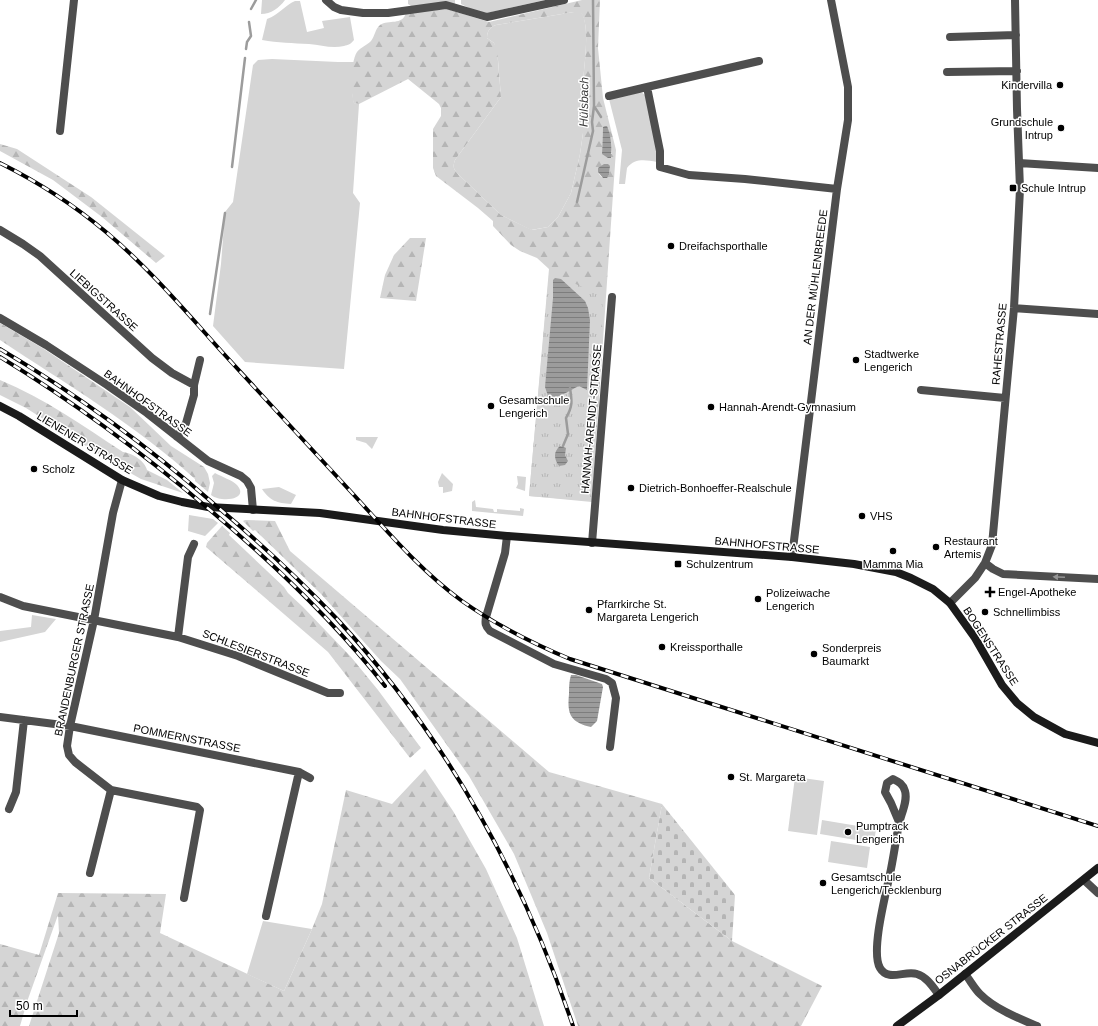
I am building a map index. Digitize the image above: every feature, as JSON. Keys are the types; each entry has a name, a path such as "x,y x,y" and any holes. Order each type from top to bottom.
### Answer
{"street":[{"path":"60,130 74,0"},
{"path":"326,0 334,7 341,10 363,13 388,12 446,5 487,17 564,0"},
{"name":"AN DER MÜHLENBREEDE","path":"792,557 837,189 848,120 848,87 831,0"},
{"name":"RAHESTRASSE","path":"950,603 975,578 985,564 992,545 1014,308 1020,189 1015,0"},
{"path":"950,37 1016,35"},
{"path":"609,96 759,61"},
{"path":"947,72 1017,71"},
{"path":"646,87 660,151 660,167 689,175 745,179 837,189"},
{"path":"1019,163 1098,168"},
{"name":"LIEBIGSTRASSE","path":"0,230 24,244 40,256 152,358 172,373 194,385"},
{"name":"HANNAH-ARENDT-STRASSE","path":"592,543 612,297"},
{"path":"1014,308 1098,314"},
{"name":"BAHNHOFSTRASSE","path":"0,318 46,345 107,385 208,461 241,476 247,481 251,488 253,510 320,513 443,530 507,536 792,557 854,564 896,572 911,578 933,589 950,603"},
{"path":"177,438 186,423 194,395 194,385 200,360"},
{"path":"921,390 1005,398"},
{"name":"LIENENER STRASSE","path":"0,406 49,434 122,480 159,496 220,509 253,510"},
{"name":"BRANDENBURGER STRASSE","path":"122,480 113,513 94,620 70,726 67,746 69,755 75,762 111,790 197,807 200,810 184,898"},
{"path":"507,536 504,553 486,617 486,628 554,664 606,679 612,683 616,698 610,747"},
{"path":"178,637 188,557 194,544"},
{"path":"985,564 993,570 1003,574 1098,579"},
{"name":"SCHLESIERSTRASSE","path":"0,597 23,606 178,637 238,656 328,693 340,693"},
{"name":"BOGENSTRASSE","path":"950,603 975,638 1002,685 1017,703 1034,717 1065,734 1098,743"},
{"name":"POMMERNSTRASSE","path":"0,717 70,726 299,772 310,778"},
{"path":"9,809 16,792 24,720"},
{"path":"266,916 299,772"},
{"path":"90,873 111,790"},
{"path":"899,822 877,940 877,961 881,970 887,975 915,973 923,977 939,995"},
{"name":"OSNABRÜCKER STRASSE","path":"897,1026 939,995 1098,868"},
{"path":"1084,880 1098,893"},
{"path":"965,974 980,994 993,1004 1021,1020 1037,1026"}],"green space":[{"path":"262,0 285,0 274,10 261,14"},
{"path":"408,0 455,0 455,5 411,6 408,4"},
{"path":"461,0 545,0 487,13 477,12 461,4"},
{"path":"582,0 600,0 598,48 603,98 616,150 592,502 529,496 549,269 537,258 520,251 511,245 493,226 493,221 436,176 433,168 433,129 441,116 441,108 439,104 408,79 359,104 354,103 353,99 352,77 355,56 359,50 371,41 380,25 402,20 406,13 447,9 489,22","holes":["580,12 583,17 586,34 582,85 586,110 583,120 580,154 571,193 558,217 548,227 532,230 501,215 457,173 454,168 454,164 455,160 501,97 497,49 494,43 487,38 489,30 496,25","603,127 608,130 612,154 602,154","610,166 609,175 603,178 599,174 598,168"]},
{"path":"295,1 300,1 307,32 324,28 322,21 350,17 354,40 348,45 335,47 262,40 267,19"},
{"path":"580,11 583,16 586,34 582,85 586,110 583,120 580,154 571,193 558,217 548,227 531,230 501,215 457,173 454,168 454,164 455,160 501,97 498,60 494,43 487,38 489,30 496,25"},
{"path":"272,59 354,62 352,93 354,103 359,104 353,193 360,203 344,369 245,362 213,326 221,264 225,212 233,202 253,65 258,60"},
{"path":"641,92 645,95 658,151 657,162 644,160 633,163 627,168 625,184 619,184 622,150 609,99"},
{"path":"0,144 17,149 91,197 165,256 156,263 102,217 53,180 0,151"},
{"path":"410,238 426,238 416,301 380,298 385,275 394,255"},
{"path":"549,275 562,278 603,296 590,501 529,496"},
{"path":"0,323 44,349 130,407 171,446 204,467 208,474 210,483 208,492 172,459 125,423 0,340"},
{"path":"0,380 48,404 123,452 134,456 144,464 147,470 167,480 183,493 141,479 116,465 26,408 0,395"},
{"path":"356,437 378,437 372,449 366,443 356,440"},
{"path":"215,473 235,483 240,490 240,494 233,499 221,499 211,495 214,483 212,476"},
{"path":"442,473 453,484 452,491 443,493 443,487 439,487 438,482"},
{"path":"517,476 526,477 525,491 516,488 518,484"},
{"path":"279,487 296,495 291,504 274,501 262,489"},
{"path":"475,500 476,507 493,509 494,512 497,512 497,509 520,511 520,508 524,509 523,516 472,511 472,502"},
{"path":"400,511 436,516 458,515 458,517 429,519 400,515"},
{"path":"189,515 213,519 218,523 205,536 188,531"},
{"path":"243,521 275,521 290,551 549,772 662,804 649,878 732,941 822,986 801,1026 578,1026 547,933 514,854 469,776 400,679 381,661 321,594 255,530 253,531"},
{"path":"222,526 230,533 229,535 284,587 288,593 351,657 378,690 421,748 410,758 328,652 206,547 207,543"},
{"path":"32,615 56,619 45,632 0,642 0,631 31,627"},
{"path":"425,769 453,811 486,869 517,938 544,1026 29,1026 59,933 58,915 20,1026 0,1026 0,944 39,955 58,893 166,894 160,933 284,991 322,904 346,790 392,804"},
{"path":"795,777 824,781 817,835 788,831"},
{"path":"662,804 735,895 732,941 649,878"},
{"name":"Pumptrack Lengerich","path":"822,820 876,829 874,843 820,834"},
{"path":"831,841 870,847 867,868 828,862"},
{"path":"263,921 312,929 284,991 247,974"}],"shaded area":[{"path":"607,126 610,137 611,158 608,158 602,154 603,127"},
{"path":"604,164 608,164 610,166 609,175 607,178 603,178 598,172 598,168"},
{"path":"555,278 561,279 585,301 588,308 590,320 587,390 579,386 561,395 549,397 545,387 553,298 553,280"},
{"path":"560,446 566,448 565,455 568,461 565,465 559,466 556,461 555,453"},
{"path":"571,675 576,675 602,684 603,687 597,721 591,727 578,723 571,716 569,707 569,684"}],"waterway":[{"path":"251,9 256,0"},
{"name":"Hülsbach","path":"577,202 593,131 593,0"},
{"path":"246,49 247,42 251,36 249,22"},
{"path":"232,167 245,58"},
{"path":"594,106 601,117"},
{"path":"210,314 225,213"},
{"name":"Hülsbach","path":"563,446 568,434 566,418 570,410 571,403 570,388"}],"railway":[{"path":"0,163 42,186 68,203 94,222 122,246 167,291 418,564 462,601 501,626 542,647 570,659 1098,826"},
{"path":"0,349 56,384 111,422 189,483 246,531 292,574 337,619 376,664 413,711 477,810 505,862 530,915 553,970 573,1026"},
{"path":"0,357 82,410 160,469 210,510 280,572 324,616 385,686"}],"place":[{"name":"Kindervilla","path":"1060,85"},
{"name":"Grundschule Intrup","path":"1061,128"},
{"name":"Schule Intrup","path":"1013,188"},
{"name":"Dreifachsporthalle","path":"671,246"},
{"name":"Stadtwerke Lengerich","path":"856,360"},
{"name":"Gesamtschule Lengerich","path":"491,406"},
{"name":"Hannah-Arendt-Gymnasium","path":"711,407"},
{"name":"Scholz","path":"34,469"},
{"name":"Dietrich-Bonhoeffer-Realschule","path":"631,488"},
{"name":"VHS","path":"862,516"},
{"name":"Restaurant Artemis","path":"936,547"},
{"name":"Mamma Mia","path":"893,551"},
{"name":"Schulzentrum","path":"678,564"},
{"name":"Engel-Apotheke","path":"990,592"},
{"name":"Polizeiwache Lengerich","path":"758,599"},
{"name":"Pfarrkirche St. Margareta Lengerich","path":"589,610"},
{"name":"Schnellimbiss","path":"985,612"},
{"name":"Kreissporthalle","path":"662,647"},
{"name":"Sonderpreis Baumarkt","path":"814,654"},
{"name":"St. Margareta","path":"731,777"},
{"name":"Pumptrack Lengerich","path":"848,832"},
{"name":"Gesamtschule Lengerich/Tecklenburg","path":"823,883"}]}
